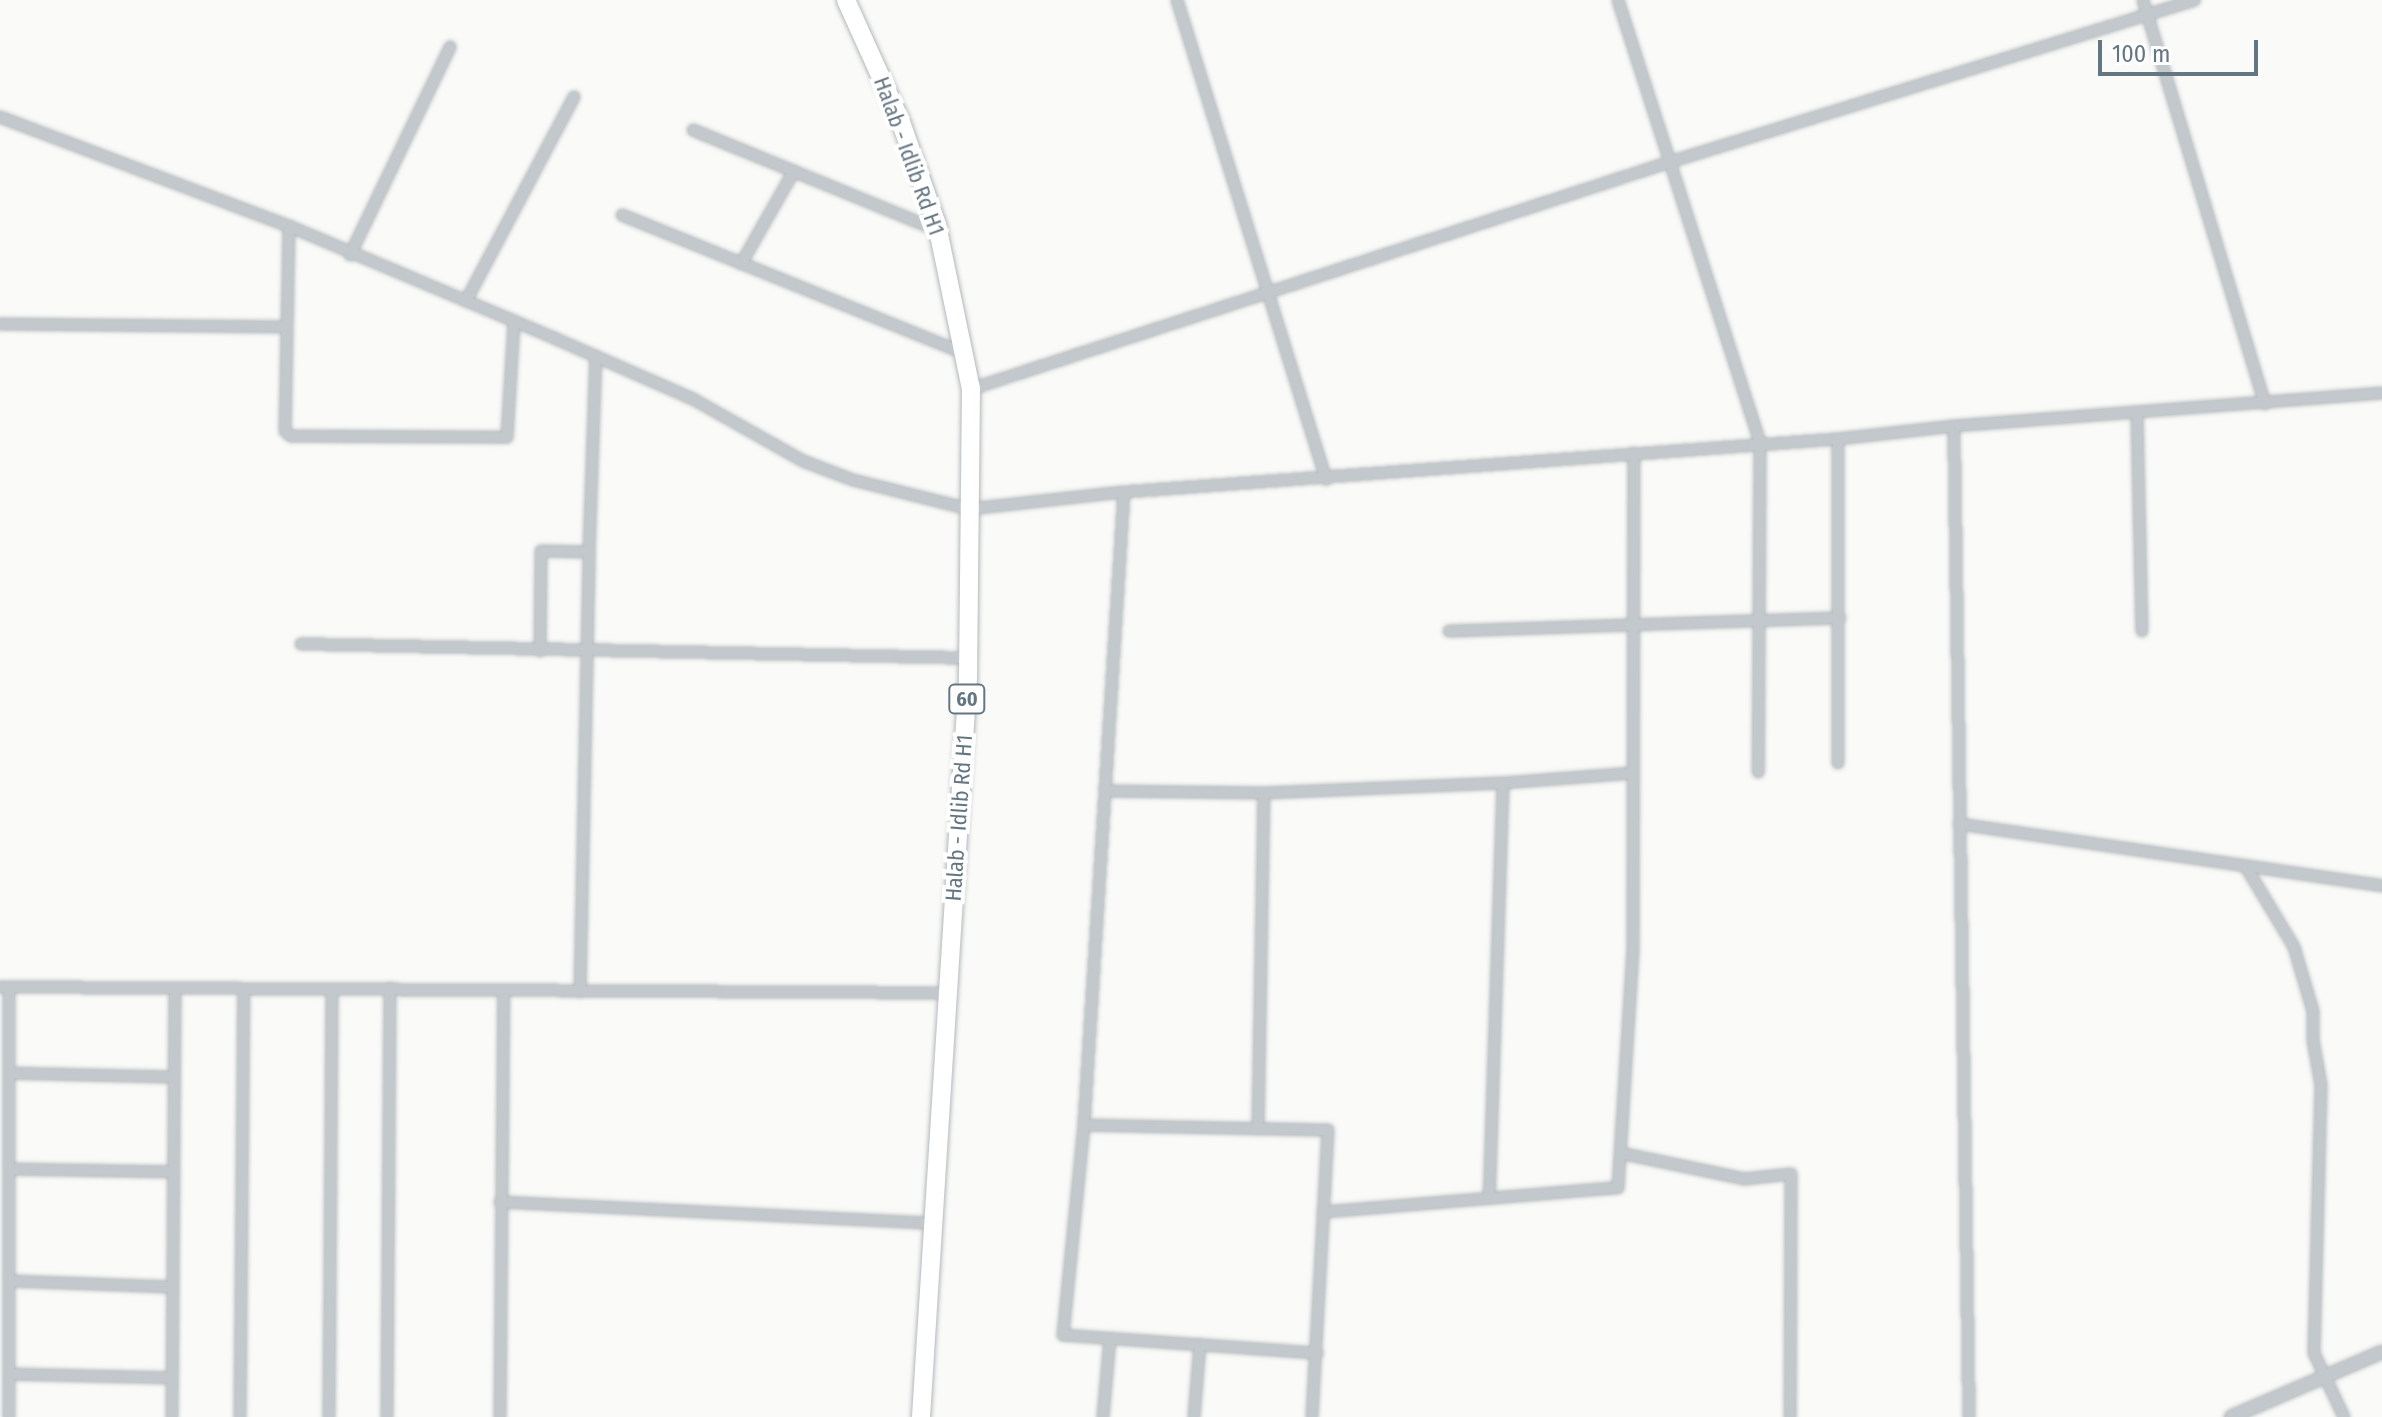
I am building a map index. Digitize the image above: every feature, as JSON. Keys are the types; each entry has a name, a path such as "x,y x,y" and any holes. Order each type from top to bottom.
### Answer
{"highway":[{"name":"Halab - Idlib Rd H1","path":"846,0 901,122 939,231 971,389 969,658 921,1417"}],"street":[{"path":"1177,0 1326,479"},
{"path":"1618,0 1760,442 1758,772"},
{"path":"2143,0 2265,404"},
{"path":"971,389 1670,162 2195,0"},
{"path":"350,255 450,47"},
{"path":"466,301 574,97"},
{"path":"0,117 289,226 350,255 596,356 693,399 803,461 853,480 969,509 1124,492 1326,479 1760,442 1838,439 1954,426 2382,393"},
{"path":"693,130 939,231"},
{"path":"741,264 794,171"},
{"path":"622,215 963,353"},
{"path":"289,226 285,431 291,436 507,437 514,321"},
{"path":"0,324 287,327"},
{"path":"580,992 596,356"},
{"path":"2137,414 2142,631"},
{"path":"1954,426 1969,1417"},
{"path":"1838,439 1838,763"},
{"path":"1323,1212 1618,1188 1633,950 1634,453"},
{"path":"1124,492 1084,1125 1063,1335 1317,1353"},
{"path":"540,651 541,551 589,552"},
{"path":"1449,631 1840,618"},
{"path":"301,644 588,653 969,658"},
{"path":"1105,791 1264,793 1503,783 1633,773"},
{"path":"1489,1198 1503,783"},
{"path":"1258,1129 1264,793"},
{"path":"1959,824 2382,886"},
{"path":"2246,867 2294,947 2313,1011 2313,1040 2321,1085 2314,1353 2344,1417"},
{"path":"9,1417 4,1324 9,1281 9,1073 4,987 947,993"},
{"path":"172,1417 175,988"},
{"path":"387,1417 390,988"},
{"path":"240,1417 244,989"},
{"path":"329,1417 332,990"},
{"path":"500,1417 504,991"},
{"path":"9,1073 174,1077"},
{"path":"1084,1125 1328,1130 1312,1417"},
{"path":"1620,1153 1744,1179 1791,1174 1790,1417"},
{"path":"9,1169 174,1172"},
{"path":"500,1202 932,1223"},
{"path":"9,1281 173,1287"},
{"path":"1103,1417 1110,1338"},
{"path":"1194,1417 1200,1344"},
{"path":"2231,1417 2382,1352"},
{"path":"9,1374 172,1378"}]}
